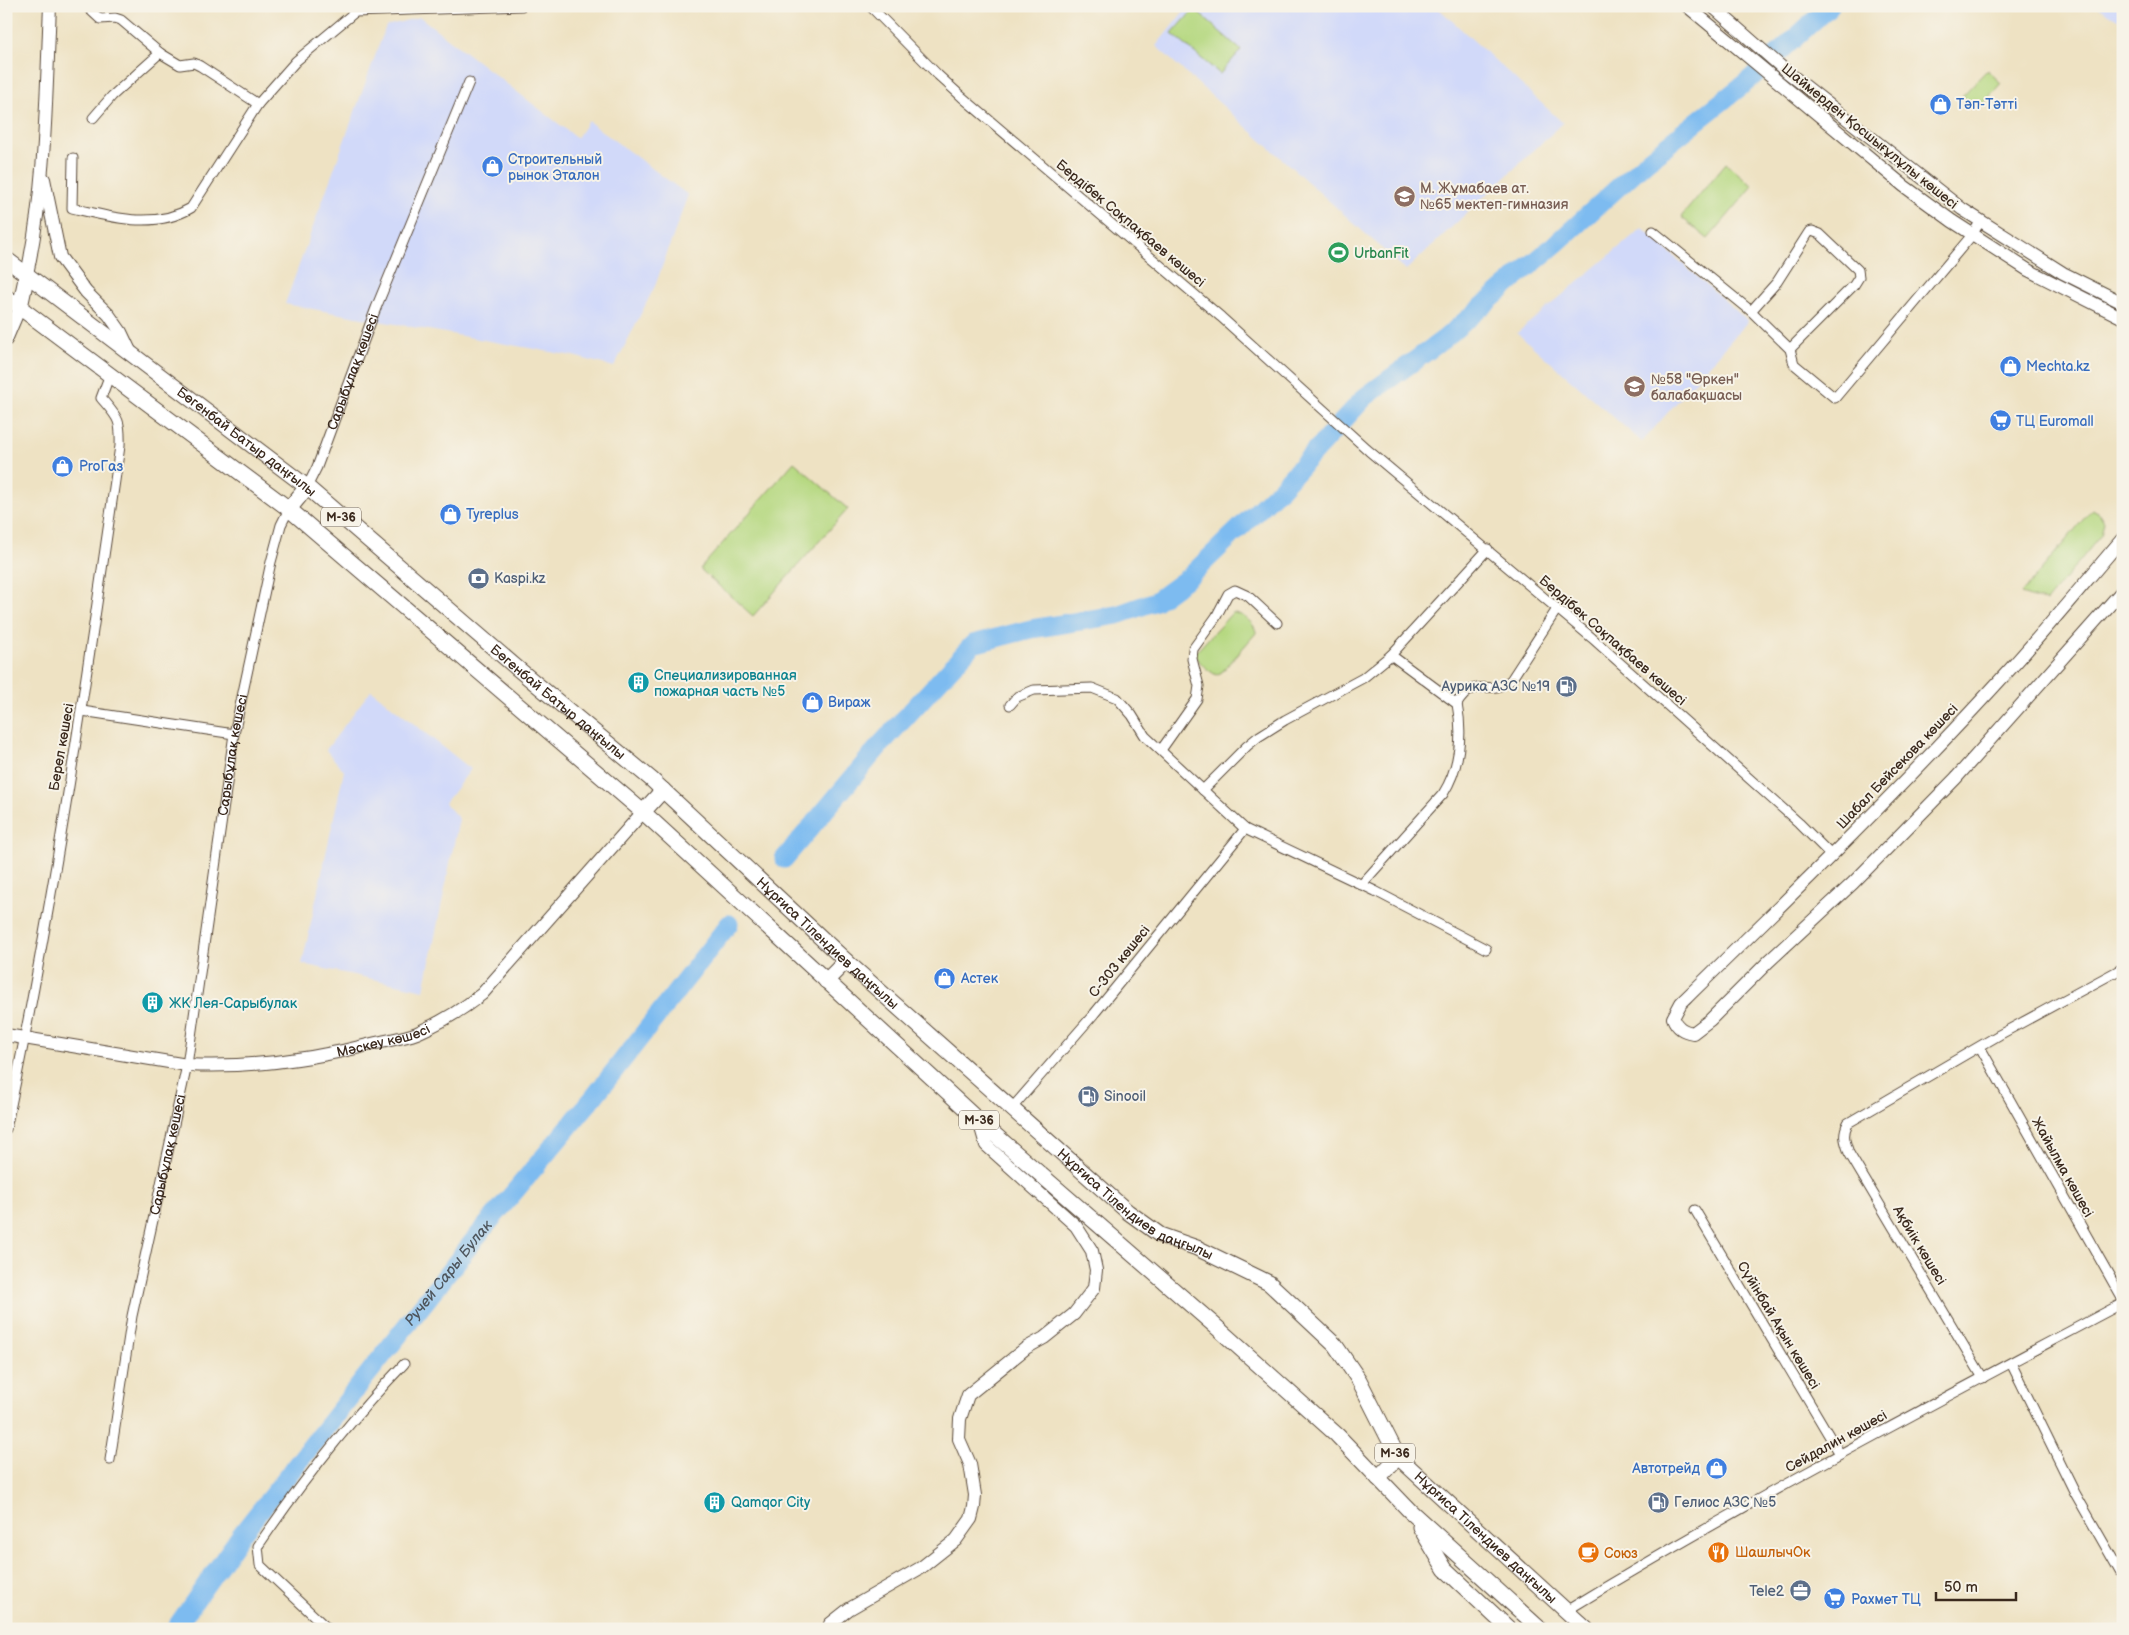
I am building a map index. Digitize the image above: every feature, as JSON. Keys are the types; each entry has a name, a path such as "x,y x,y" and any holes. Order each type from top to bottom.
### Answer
{"main road":[{"path":"6,340 20,306 36,225 42,167 50,6"},
{"name":"Шаймерден Қосшығұлұлы көшесі","path":"1687,6 1904,186 1972,235 2028,270 2123,318"},
{"name":"Шаймерден Қосшығұлұлы көшесі","path":"1712,6 1751,42 1962,209 2063,273 2123,303"},
{"path":"42,167 60,257 86,292 109,315 121,332 131,353"},
{"name":"Бөгенбай Батыр даңғылы","path":"6,259 307,487 517,668 663,790"},
{"name":"Бөгенбай Батыр даңғылы","path":"6,297 289,509 643,812"},
{"path":"2099,306 2123,327"},
{"name":"Сарыбұлақ көшесі","path":"289,509 307,487"},
{"name":"Шабал Бейсекова көшесі","path":"2123,538 2013,666 1832,856 1681,1003 1673,1018 1675,1024 1685,1032 1693,1033 1710,1020 1769,961 1853,883 1956,778 2123,590"},
{"name":"Мәскеу көшесі","path":"6,1035 187,1065 271,1063 361,1047 416,1033 465,1007 482,994 663,790"},
{"name":"Нұрғиса Тілендиев даңғылы","path":"663,790 846,961 1128,1212 1160,1235 1197,1248 1269,1283 1335,1345 1359,1380 1398,1457 1586,1629"},
{"name":"Нұрғиса Тілендиев даңғылы","path":"643,812 979,1121 1337,1435 1410,1511 1540,1629"},
{"path":"826,981 846,961"},
{"path":"829,1629 830,1624 849,1609 922,1567 956,1540 971,1519 975,1495 970,1464 959,1439 960,1419 968,1395 1026,1348 1044,1338 1074,1314 1094,1288 1096,1270 1092,1251 1076,1226 986,1145 979,1121"},
{"path":"1378,1478 1398,1457"},
{"path":"1410,1511 1446,1568 1508,1629"}],"street":[{"path":"86,6 100,19 115,18 121,20 160,54 180,65 194,63 200,66 258,104"},
{"path":"73,158 72,208 127,220 168,218 182,214 191,208 258,104 296,61 356,9 522,6"},
{"name":"Бердібек Соқпақбаев көшесі","path":"870,6 962,97 1221,317 1369,451 1488,549 1557,609 1792,816 1832,856"},
{"path":"93,118 112,96 160,54"},
{"name":"Сарыбұлақ көшесі","path":"307,487 317,466 376,308 469,82"},
{"path":"1653,231 1751,311 1790,349 1794,364 1835,398 1972,235 1980,222"},
{"path":"1751,311 1777,282 1805,237 1812,231 1820,234 1858,270 1859,277 1854,285 1790,349"},
{"name":"Берел көшесі","path":"6,1129 25,1039 82,711 120,446 120,427 117,417 101,398 110,374"},
{"name":"Сарыбұлақ көшесі","path":"110,1460 132,1316 187,1065 234,734 271,562 281,526 289,509"},
{"path":"1203,790 1247,746 1258,738 1285,720 1363,678 1391,655 1488,549"},
{"path":"1161,750 1197,699 1199,686 1192,659 1193,649 1216,617 1228,594 1235,590 1248,596 1277,623"},
{"path":"1457,704 1464,694 1472,688 1502,687 1512,680 1557,609"},
{"path":"1361,884 1443,794 1453,778 1460,740 1461,722 1457,704 1391,655"},
{"path":"1010,706 1017,697 1034,690 1092,688 1117,698 1132,715 1145,736 1245,829 1361,884 1486,949"},
{"path":"82,711 234,734"},
{"name":"С-303 көшесі","path":"1012,1108 1094,1014 1245,829"},
{"path":"1980,1047 2122,969"},
{"name":"Ақбиік көшесі","path":"1980,1047 1848,1123 1844,1132 1844,1140 1983,1378"},
{"name":"Жайылма көшесі","path":"1980,1047 2123,1302"},
{"name":"Сүйінбай Ақын көшесі","path":"1695,1210 1840,1454"},
{"name":"Сейдалин көшесі","path":"1566,1611 1649,1560 1840,1454 2123,1302"},
{"path":"2011,1363 2075,1494 2123,1577"},
{"path":"328,1629 260,1565 258,1546 276,1519 345,1431 404,1364"}],"shaded area":[{"name":"М. Жұмабаев ат. №65 мектеп-гимназия","path":"1188,6 1436,6 1563,123 1406,270 1156,46"},
{"path":"2095,6 2123,6 2123,22"},
{"name":"Строительный рынок Эталон","path":"420,17 577,138 588,121 688,195 655,286 614,367 573,356 285,304 386,26"},
{"name":"№58 \"Өркен\" балабақшасы","path":"1642,228 1748,321 1642,442 1517,333"},
{"path":"371,690 471,769 445,803 459,819 424,990 302,964 344,771 326,750"}],"green space":[{"path":"1194,9 1241,50 1220,74 1172,34"},
{"path":"1987,70 2001,83 1978,110 1962,96"},
{"path":"1726,163 1753,186 1708,239 1681,217"},
{"path":"794,462 848,509 753,616 700,569"},
{"path":"2092,509 2098,512 2104,521 2101,535 2046,602 2021,594"},
{"path":"1232,613 1240,614 1247,619 1254,626 1256,633 1222,672 1216,675 1200,662 1196,652"}],"waterway":[{"path":"784,859 881,744 973,644 1031,629 1117,615 1156,601 1190,576 1281,488 1365,397 1444,339 1558,242 1647,161 1749,80 1830,6"},
{"name":"Ручей Сары Булак","path":"175,1629 240,1536 474,1240 593,1098 729,924"}],"place":[{"name":"Тәп-Тәтті","path":"1940,104"},
{"name":"Строительный рынок Эталон","path":"492,167"},
{"name":"М. Жұмабаев ат. №65 мектеп-гимназия","path":"1404,196"},
{"name":"UrbanFit","path":"1338,253"},
{"name":"Mechta.kz","path":"2010,366"},
{"name":"№58 \"Өркен\" балабақшасы","path":"1635,387"},
{"name":"ТЦ Euromall","path":"2000,421"},
{"name":"ProГаз","path":"63,466"},
{"name":"Tyreplus","path":"450,514"},
{"name":"Kaspi.kz","path":"478,578"},
{"name":"Специализированная пожарная часть №5","path":"638,683"},
{"name":"Аурика АЗС №19","path":"1566,686"},
{"name":"Вираж","path":"812,702"},
{"name":"Астек","path":"945,978"},
{"name":"ЖК Лея-Сарыбулак","path":"153,1003"},
{"name":"Sinooil","path":"1088,1096"},
{"name":"Автотрейд","path":"1716,1468"},
{"name":"Qamqor City","path":"715,1502"},
{"name":"Гелиос АЗС №5","path":"1658,1502"},
{"name":"ШашлычОк","path":"1719,1552"},
{"name":"Союз","path":"1588,1553"},
{"name":"Tele2","path":"1800,1591"},
{"name":"Рахмет ТЦ","path":"1835,1599"}]}
